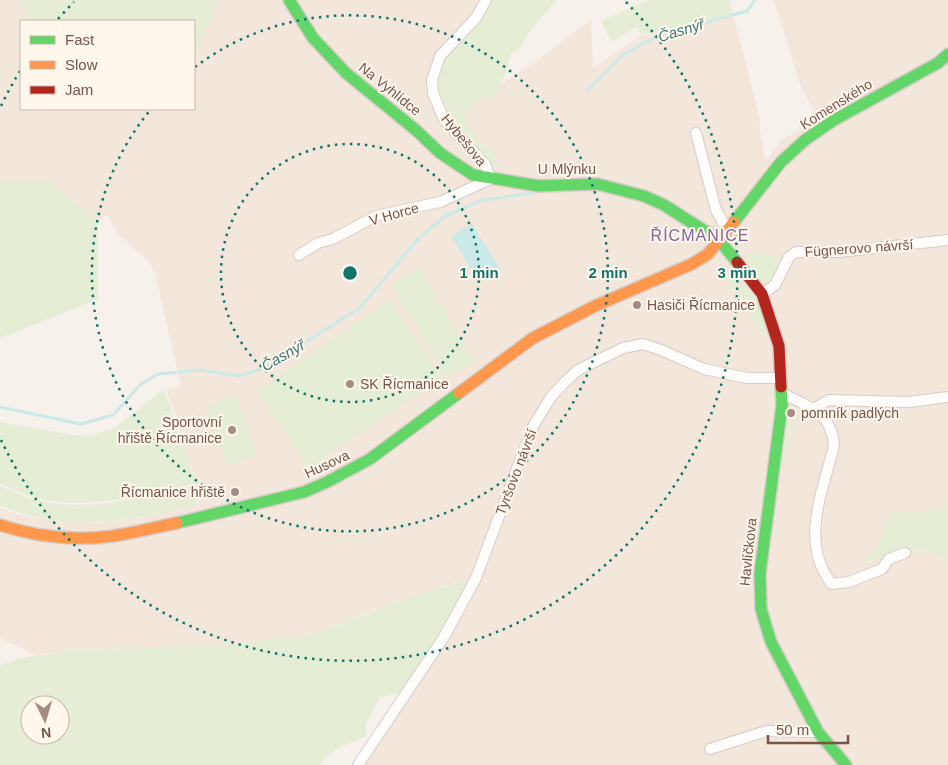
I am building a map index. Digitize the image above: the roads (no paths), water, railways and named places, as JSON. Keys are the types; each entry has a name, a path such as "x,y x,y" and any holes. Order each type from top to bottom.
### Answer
{"main road":[{"name":"Na Vyhlídce","path":"289,0 313,38 353,78 417,130 440,153 456,165 473,176 491,179"},
{"name":"Komenského","path":"719,240 781,162 805,140 834,120 938,63 948,54"},
{"name":"U Mlýnku","path":"491,179 539,186 597,184 614,187 655,200 719,240 762,294"},
{"name":"Husova","path":"0,525 12,529 64,538 96,538 193,520 304,492 370,459 533,338 622,294 692,264 708,254 719,240"},
{"name":"Havlíčkova","path":"762,294 778,346 782,405 760,573 759,597 763,621 771,642 818,732 846,765"}],"street":[{"name":"Hybešova","path":"486,0 476,18 440,56 432,80 433,93 444,120 485,164 491,179"},
{"path":"696,133 716,210 727,230"},
{"name":"V Horce","path":"299,255 318,243 333,239 376,216 440,202 491,179"},
{"name":"Fügnerovo návrší","path":"762,294 775,285 789,257 796,252 839,252 948,240"},
{"name":"Tyršovo návrší","path":"358,765 453,620 476,578 532,428 551,397 578,370 624,348 642,344 661,350 704,369 747,378 780,378"},
{"path":"781,393 813,409 828,422 833,434 834,446 815,520 816,555 826,577 832,584 849,582 882,569 890,559 906,553"},
{"path":"813,409 829,400 909,402 948,398"},
{"path":"710,749 766,731 818,732"}],"water":[{"path":"472,224 500,269 479,282 451,236"}],"waterway":[{"name":"Časnýř","path":"588,90 623,55 657,36 747,11 755,0"},
{"name":"Časnýř","path":"0,407 81,424 113,415 141,384 158,374 201,370 239,376 262,369 360,308 417,240 445,216 483,200 533,193"}],"place":[{"name":"Hasiči Řícmanice","path":"637,305"},
{"name":"SK Řícmanice","path":"350,384"},
{"name":"pomník padlých","path":"791,413"},
{"name":"Sportovní hřiště Řícmanice","path":"232,430"},
{"name":"Řícmanice hřiště","path":"235,492"}],"district":[{"name":"ŘÍCMANICE","path":"700,235"}]}
